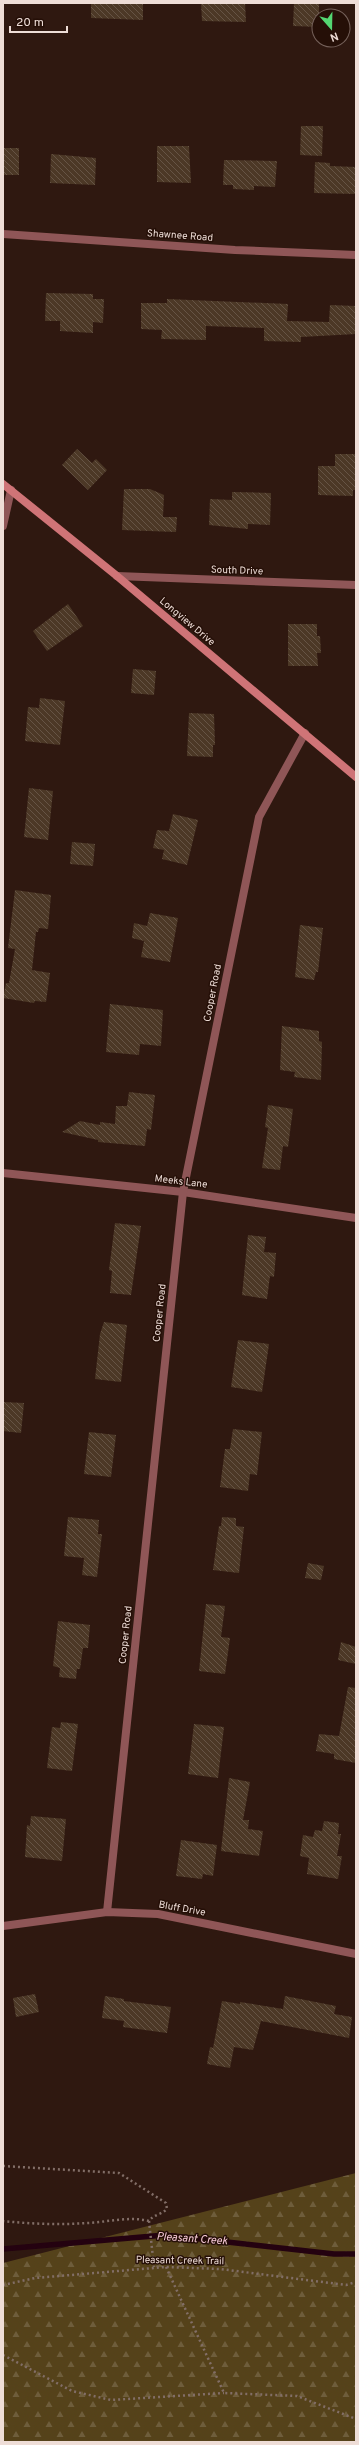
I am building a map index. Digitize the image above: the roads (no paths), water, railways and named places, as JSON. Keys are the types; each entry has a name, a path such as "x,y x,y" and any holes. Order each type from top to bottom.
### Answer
{"street":[{"name":"Shawnee Road","path":"3,234 235,250 356,255"},
{"name":"Longview Drive","path":"3,484 117,576 305,733 356,778"},
{"path":"3,526 11,490"},
{"name":"South Drive","path":"117,576 356,585"},
{"name":"Cooper Road","path":"107,1912 183,1192 259,817 305,733"},
{"name":"Meeks Lane","path":"3,1173 183,1192 356,1218"},
{"name":"Bluff Drive","path":"3,1926 107,1912 158,1914 356,1954"}],"waterway":[{"name":"Pleasant Creek","path":"3,2249 165,2235 334,2254 356,2254"}]}
